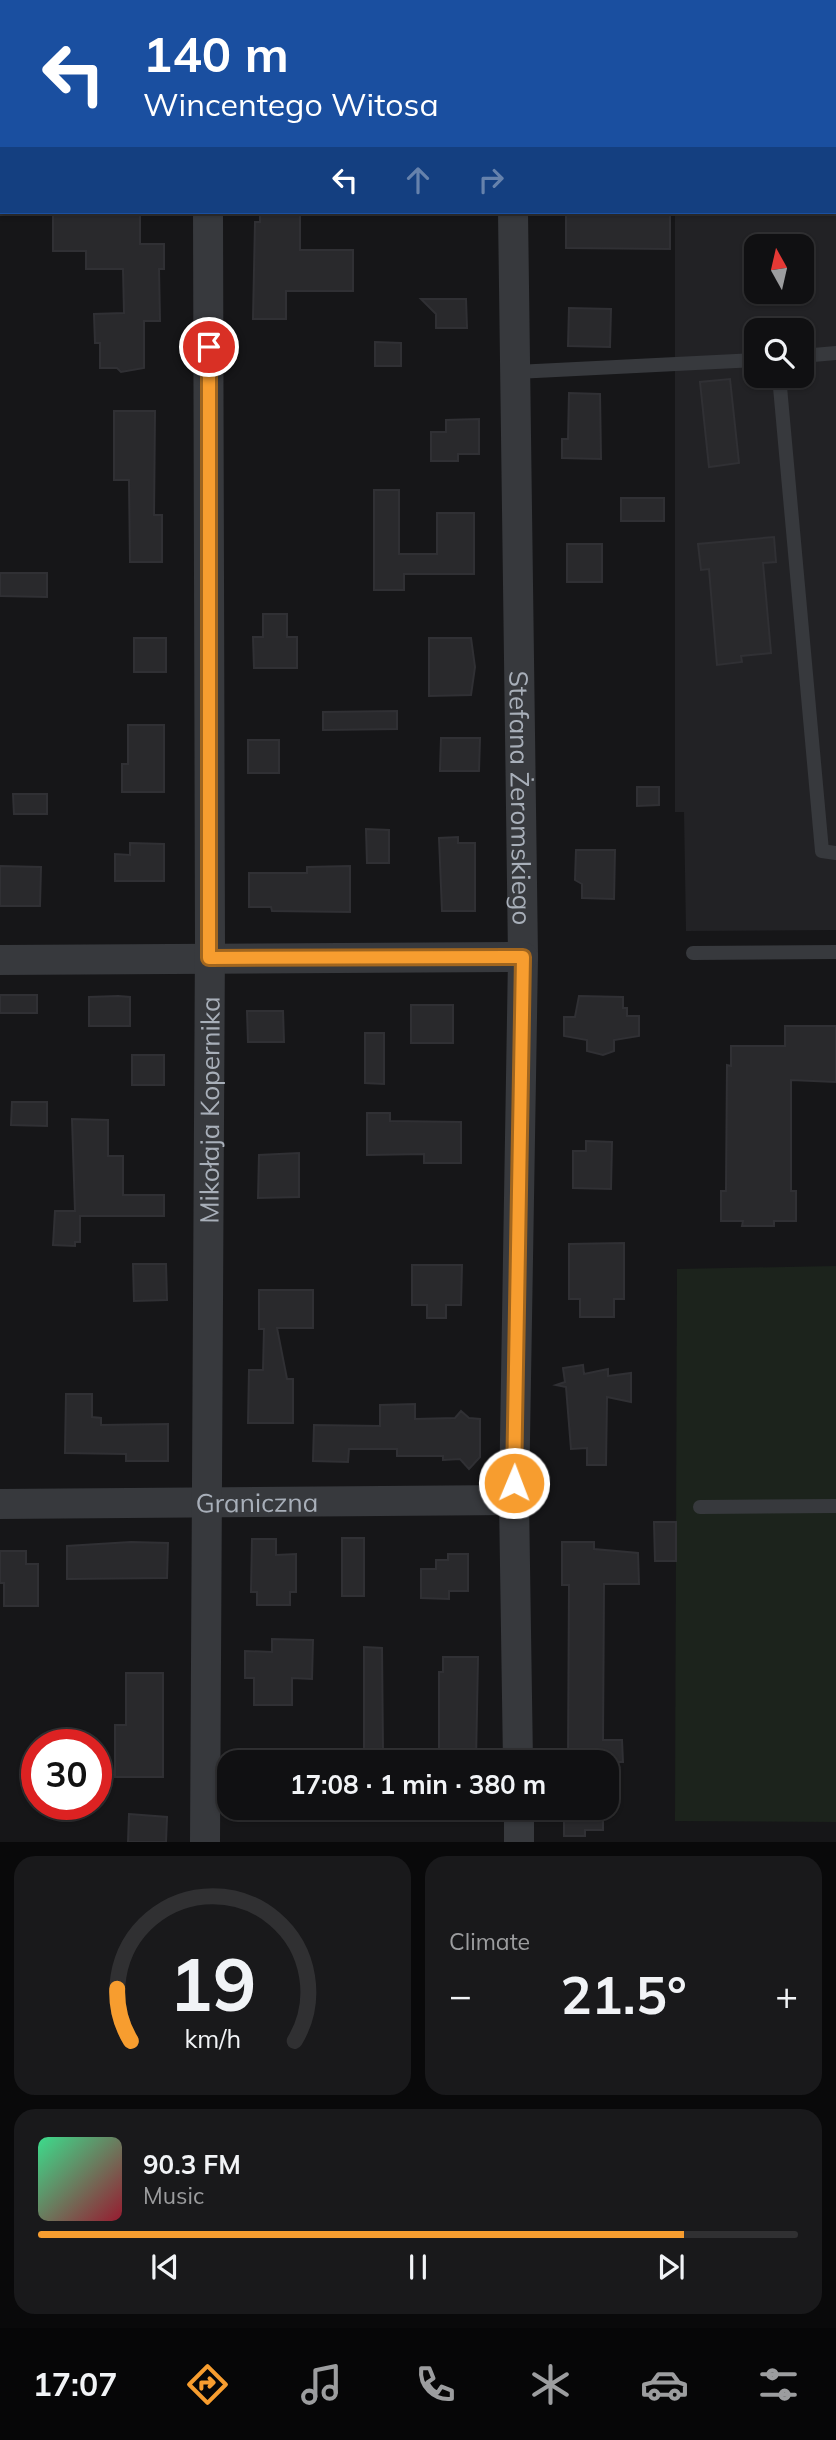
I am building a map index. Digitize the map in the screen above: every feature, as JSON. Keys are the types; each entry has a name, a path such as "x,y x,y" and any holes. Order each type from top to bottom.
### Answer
{"street":[{"name":"Mikołaja Kopernika","path":"205,1842 209,958 208,214"},
{"name":"Stefana Żeromskiego","path":"513,214 523,957 513,1500 518,1750"},
{"path":"0,960 523,957"},
{"name":"Graniczna","path":"0,1504 513,1500"},
{"path":"519,1820 519,1842"}],"lane":[{"path":"814,355 836,353"},
{"path":"516,372 744,361"},
{"path":"780,388 822,851 836,853"},
{"path":"693,953 836,952"},
{"path":"700,1507 836,1506"}],"shaded area":[{"path":"675,214 836,214 836,930 686,931 684,812 675,812"},
{"path":"836,1266 836,1822 675,1821 677,1269"}],"building":[{"path":"53,214 140,214 140,244 164,244 164,269 159,269 160,321 144,321 144,368 121,372 117,368 100,368 100,343 95,343 94,314 124,313 123,269 86,269 86,251 53,251"},
{"path":"260,214 300,214 300,250 353,250 353,291 286,291 286,319 253,319 255,222 260,222"},
{"path":"566,214 670,214 670,249 566,248"},
{"path":"421,299 466,299 467,328 436,328 436,314"},
{"path":"569,308 611,309 610,347 568,346"},
{"path":"375,342 401,343 401,366 375,366"},
{"path":"730,379 739,463 709,467 700,382"},
{"path":"569,393 600,394 601,459 562,458 562,439 568,439"},
{"path":"114,411 155,411 154,515 162,515 162,562 130,562 129,480 114,480"},
{"path":"479,419 479,454 458,454 458,461 431,461 431,432 446,432 446,420"},
{"path":"374,490 399,490 399,554 437,554 437,513 474,513 474,574 404,574 404,590 374,590"},
{"path":"621,498 664,498 664,521 621,521"},
{"path":"774,537 776,562 763,563 771,653 741,656 742,662 717,665 709,569 701,570 698,544"},
{"path":"567,544 602,544 602,582 567,582"},
{"path":"0,573 47,573 47,597 0,596"},
{"path":"263,614 287,614 287,637 297,637 297,668 254,668 253,637 263,637"},
{"path":"134,638 166,638 166,672 134,672"},
{"path":"429,638 471,638 475,667 471,695 429,696"},
{"path":"397,711 397,729 323,730 323,712"},
{"path":"128,725 164,725 164,792 122,792 122,764 128,764"},
{"path":"441,738 480,738 479,771 440,771"},
{"path":"248,740 279,740 279,773 248,773"},
{"path":"637,787 659,787 659,805 637,806"},
{"path":"13,794 47,794 47,814 14,814"},
{"path":"366,829 389,830 389,863 367,863"},
{"path":"458,837 458,843 475,843 475,911 442,911 439,838"},
{"path":"130,843 164,844 164,881 115,881 115,854 130,855"},
{"path":"576,850 615,850 614,899 582,898 582,884 575,880"},
{"path":"0,866 41,867 40,906 0,906"},
{"path":"350,866 350,912 272,911 271,907 249,907 249,873 307,873 307,867"},
{"path":"0,995 37,995 37,1013 0,1013"},
{"path":"579,996 623,997 623,1008 627,1008 627,1016 639,1016 639,1036 614,1040 614,1051 603,1055 587,1051 587,1040 564,1036 564,1017 575,1017"},
{"path":"89,997 130,997 130,1026 89,1026"},
{"path":"411,1005 453,1005 453,1043 411,1043"},
{"path":"247,1011 283,1011 284,1042 248,1042"},
{"path":"785,1026 836,1026 836,1082 791,1080 791,1191 796,1191 796,1221 774,1221 774,1226 742,1226 743,1221 721,1221 721,1191 726,1191 727,1065 731,1066 731,1046 785,1046"},
{"path":"365,1033 384,1033 384,1084 365,1083"},
{"path":"132,1055 164,1055 164,1085 132,1085"},
{"path":"12,1102 47,1102 47,1126 11,1125"},
{"path":"367,1113 390,1113 390,1121 461,1122 461,1163 424,1163 424,1154 367,1155"},
{"path":"72,1119 108,1120 108,1156 123,1156 123,1195 164,1195 164,1216 80,1216 80,1242 75,1242 75,1246 53,1245 55,1211 75,1211"},
{"path":"586,1141 612,1142 611,1189 573,1188 573,1151 586,1151"},
{"path":"299,1153 299,1197 258,1198 259,1155"},
{"path":"624,1243 624,1299 614,1299 614,1317 580,1317 580,1299 569,1299 569,1244"},
{"path":"133,1264 166,1264 167,1300 134,1301"},
{"path":"412,1265 462,1265 461,1305 446,1305 446,1318 427,1318 427,1305 412,1305"},
{"path":"259,1290 313,1290 313,1328 277,1328 287,1379 293,1379 293,1423 248,1423 249,1370 263,1370 264,1329 259,1329"},
{"path":"583,1365 584,1374 608,1369 608,1376 631,1373 631,1402 607,1397 606,1465 587,1465 587,1448 571,1449 566,1387 556,1385 565,1382 563,1368"},
{"path":"66,1394 92,1394 92,1417 101,1418 101,1425 168,1424 168,1461 126,1461 126,1454 65,1453"},
{"path":"415,1404 415,1419 455,1418 461,1411 469,1418 480,1419 480,1457 469,1469 460,1459 443,1460 443,1456 397,1456 397,1449 349,1449 348,1462 313,1461 314,1425 380,1426 380,1405"},
{"path":"654,1522 676,1522 676,1561 655,1561"},
{"path":"342,1538 364,1538 364,1596 342,1596"},
{"path":"252,1539 276,1539 276,1555 296,1554 296,1592 290,1592 290,1605 257,1605 257,1592 251,1592"},
{"path":"562,1542 594,1542 594,1549 638,1553 639,1584 604,1584 603,1740 622,1740 623,1762 619,1762 619,1750 568,1750 569,1585 562,1585"},
{"path":"168,1543 167,1578 67,1579 67,1546"},
{"path":"0,1551 26,1551 26,1564 38,1564 38,1606 4,1606 4,1583 0,1583"},
{"path":"448,1554 468,1554 468,1591 449,1591 449,1599 421,1598 421,1569 436,1569 436,1560 448,1560"},
{"path":"272,1639 313,1640 312,1679 292,1678 292,1705 254,1705 254,1678 245,1678 245,1651 272,1652"},
{"path":"364,1647 382,1648 383,1750 364,1750"},
{"path":"443,1657 478,1657 476,1750 439,1750 439,1672 443,1672"},
{"path":"126,1673 163,1673 163,1777 115,1777 115,1725 126,1725"},
{"path":"129,1814 167,1817 166,1842 128,1842"},
{"path":"564,1820 603,1820 603,1830 585,1830 585,1836 564,1836"}],"route":[{"path":"209,347 209,958 523,957 514,1483"}]}
